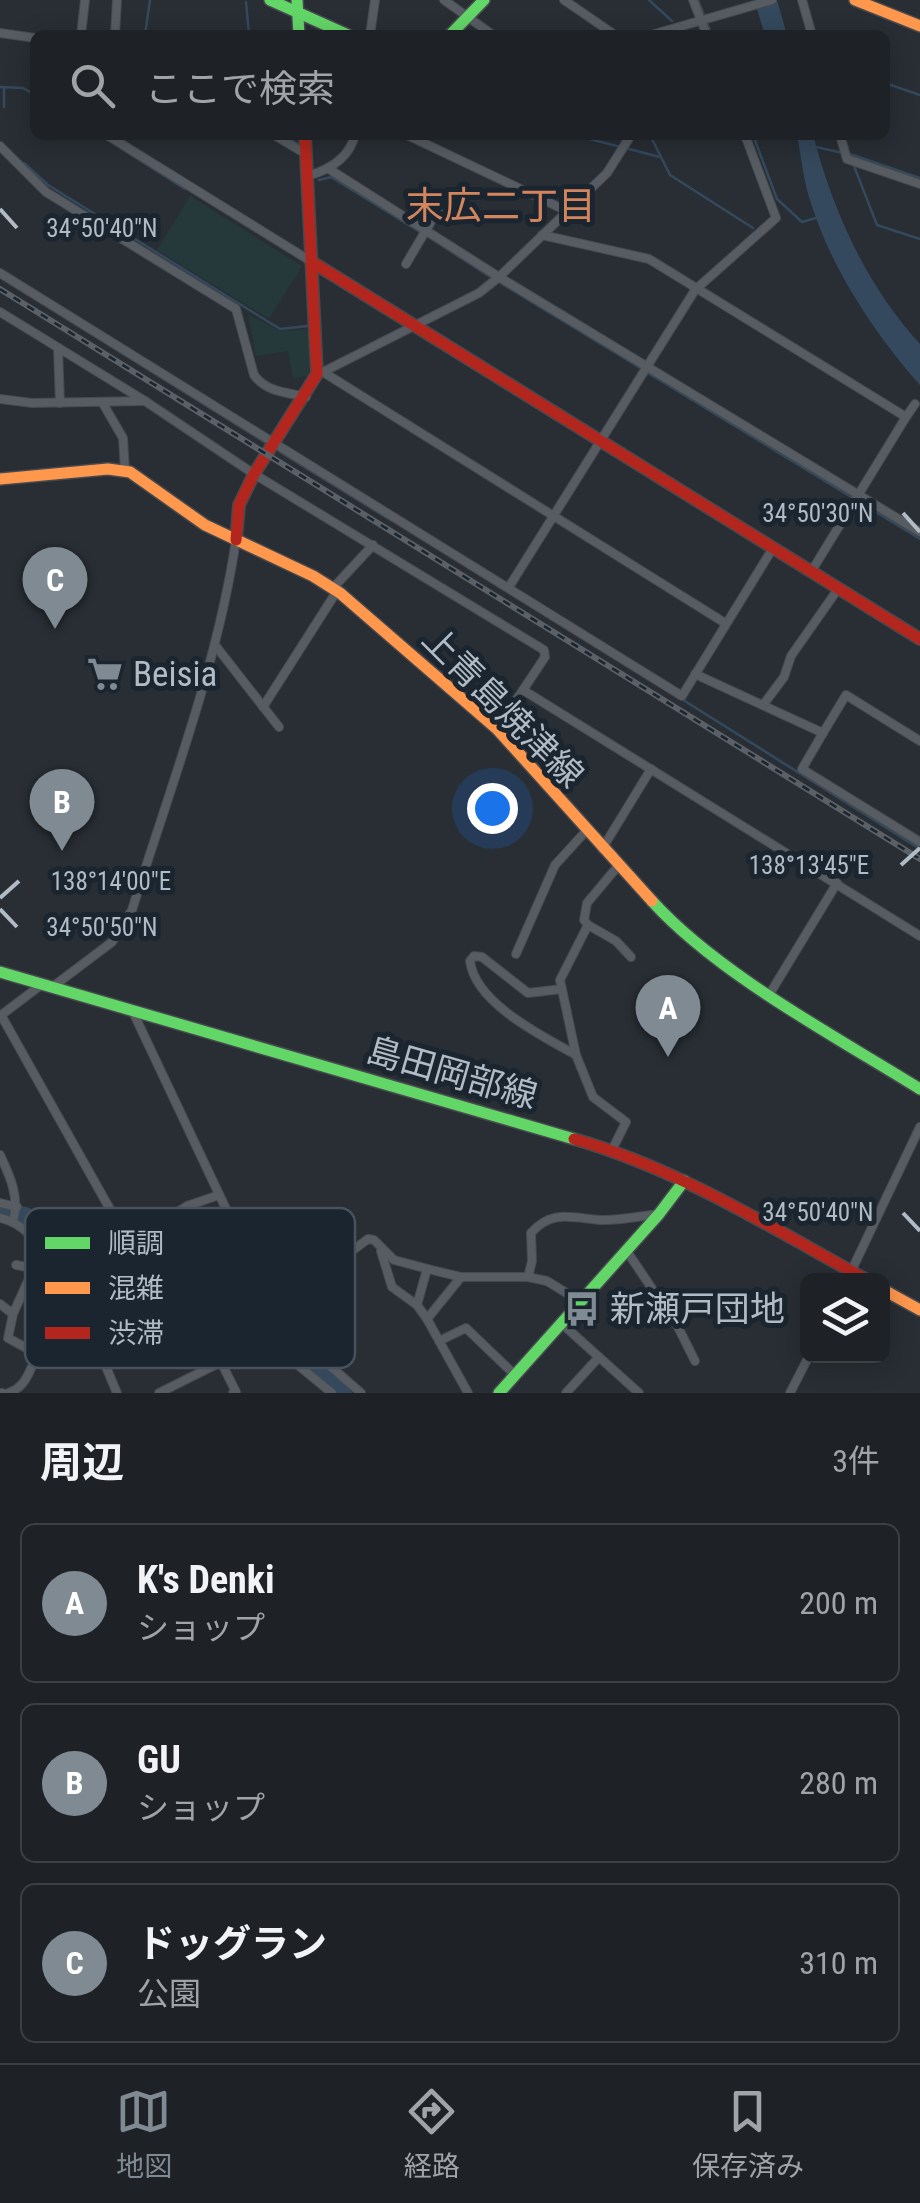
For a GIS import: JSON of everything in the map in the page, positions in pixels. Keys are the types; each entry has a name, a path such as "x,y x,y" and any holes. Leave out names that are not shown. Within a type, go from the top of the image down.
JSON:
{"main road":[{"path":"270,0 297,6 339,30"},
{"path":"455,30 484,0"},
{"path":"855,0 918,21"},
{"path":"236,540 238,505 320,373 305,140"},
{"path":"312,262 920,639"},
{"path":"0,479 108,469 125,471"},
{"name":"上青島焼津線","path":"125,471 194,518 335,590 496,729 672,923 769,994 920,1089"},
{"name":"島田岡部線","path":"0,972 612,1150 684,1180 844,1273"},
{"path":"499,1393 659,1214 684,1180"},
{"path":"890,1293 920,1310"}],"street":[{"path":"82,30 85,0"},
{"path":"115,30 117,0"},
{"path":"371,30 375,0"},
{"path":"444,0 485,30"},
{"path":"564,0 608,30"},
{"path":"693,0 704,30"},
{"path":"669,30 772,0"},
{"path":"802,0 811,30"},
{"path":"692,30 698,22"},
{"path":"0,33 30,37"},
{"path":"115,140 312,262"},
{"path":"282,140 306,154"},
{"path":"307,176 329,169 354,140"},
{"path":"418,140 567,211"},
{"path":"320,373 415,326 495,280 607,173 628,140"},
{"path":"508,587 696,290 776,218 747,140"},
{"path":"841,140 847,160 920,184"},
{"path":"0,146 46,192 236,309 254,375 260,383 306,397"},
{"path":"329,169 495,280 920,532"},
{"path":"406,264 444,198"},
{"path":"542,235 642,256 906,417"},
{"path":"0,273 682,696 772,548"},
{"path":"0,312 254,474 544,650 545,657 496,729"},
{"path":"58,348 60,402"},
{"path":"320,373 726,623"},
{"path":"0,399 145,401"},
{"path":"102,402 122,438 125,471"},
{"path":"811,572 914,404"},
{"path":"109,1208 1,1016 112,942 132,910 215,646 228,596 236,540"},
{"path":"263,706 335,590 373,546"},
{"path":"764,706 784,676 791,656 838,588"},
{"path":"215,646 280,727"},
{"path":"695,674 823,733"},
{"path":"523,690 920,936"},
{"path":"920,741 846,695 802,769 920,842"},
{"path":"602,849 652,769"},
{"path":"516,954 555,864 586,831"},
{"path":"618,866 587,903 584,920 616,941 631,957"},
{"path":"769,994 837,883"},
{"path":"588,926 560,980 576,1055 593,1097 626,1122 612,1150"},
{"path":"562,989 528,993 482,958 474,956 470,961 488,996 512,1016 576,1055"},
{"path":"132,1010 225,1208"},
{"path":"850,1273 920,1127"},
{"path":"0,1155 18,1206 13,1221"},
{"path":"183,1208 219,1195"},
{"path":"0,1203 18,1206"},
{"path":"528,1278 531,1233 546,1220 562,1215 602,1220 659,1214"},
{"path":"0,1218 25,1230"},
{"path":"355,1249 368,1239 394,1260 427,1269 461,1276 547,1280 580,1302"},
{"path":"378,1245 392,1287 417,1305 427,1318 468,1393"},
{"path":"626,1250 678,1327 695,1361"},
{"path":"16,1266 25,1265"},
{"path":"417,1305 427,1269"},
{"path":"427,1318 461,1276"},
{"path":"25,1288 8,1338 25,1347"},
{"path":"0,1304 14,1314"},
{"path":"561,1323 639,1393"},
{"path":"439,1340 466,1328 516,1374"},
{"path":"566,1393 599,1357"},
{"path":"790,1393 805,1363"},
{"path":"3,1393 25,1382 32,1368"},
{"path":"106,1368 116,1393"},
{"path":"159,1393 209,1368"},
{"path":"224,1368 236,1392 233,1393"},
{"path":"301,1368 332,1393"},
{"path":"332,1368 361,1393"}],"shaded area":[{"path":"190,196 302,266 269,319 157,250"},
{"path":"248,314 280,331 309,329 309,375 293,379 288,351 256,356"}],"water":[{"path":"754,0 777,0 786,30 763,30"},
{"path":"798,140 815,140 854,246 883,297 920,344 920,385 869,320 841,272 818,222"}],"waterway":[{"path":"146,30 150,0"},
{"path":"649,0 672,21"},
{"path":"698,0 704,15"},
{"path":"246,2 249,30"},
{"path":"707,23 710,30"},
{"path":"890,85 920,95"},
{"path":"0,87 30,92"},
{"path":"4,88 4,107"},
{"path":"108,140 185,189"},
{"path":"291,140 298,144"},
{"path":"594,140 660,157"},
{"path":"652,140 670,175 753,228"},
{"path":"755,140 777,199 802,222 816,218"},
{"path":"816,147 843,153"},
{"path":"850,154 920,178"},
{"path":"24,163 48,185 280,329 308,326"},
{"path":"854,166 877,225 920,239"},
{"path":"319,180 331,177 420,232"},
{"path":"427,236 492,278"},
{"path":"499,282 642,369"},
{"path":"108,344 266,443"},
{"path":"648,373 920,539"},
{"path":"280,452 392,521"},
{"path":"680,698 920,849"},
{"path":"0,1210 25,1216"},
{"path":"314,1368 343,1393"}],"railway":[{"path":"0,289 920,859"}],"traffic: fast":[{"path":"270,0 337,30"},
{"path":"297,0 299,30"},
{"path":"455,30 484,0"},
{"path":"652,901 743,979 920,1089"},
{"path":"0,972 574,1139"},
{"path":"499,1393 684,1181"}],"traffic: slow":[{"path":"855,0 920,26"},
{"path":"0,479 108,469 130,472 205,525 313,576 340,593 497,729 652,901"},
{"path":"890,1293 920,1310"}],"traffic: jam":[{"path":"236,540 239,505 254,474 317,374 305,140"},
{"path":"312,262 920,639"},
{"path":"574,1139 688,1183 855,1273"}],"place":[{"name":"ドッグラン","path":"55,629"},
{"name":"Beisia","path":"105,674"},
{"name":"GU","path":"62,851"},
{"name":"K's Denki","path":"668,1057"},
{"name":"新瀬戸団地","path":"582,1309"}],"district":[{"name":"末広二丁目","path":"501,206"}]}
